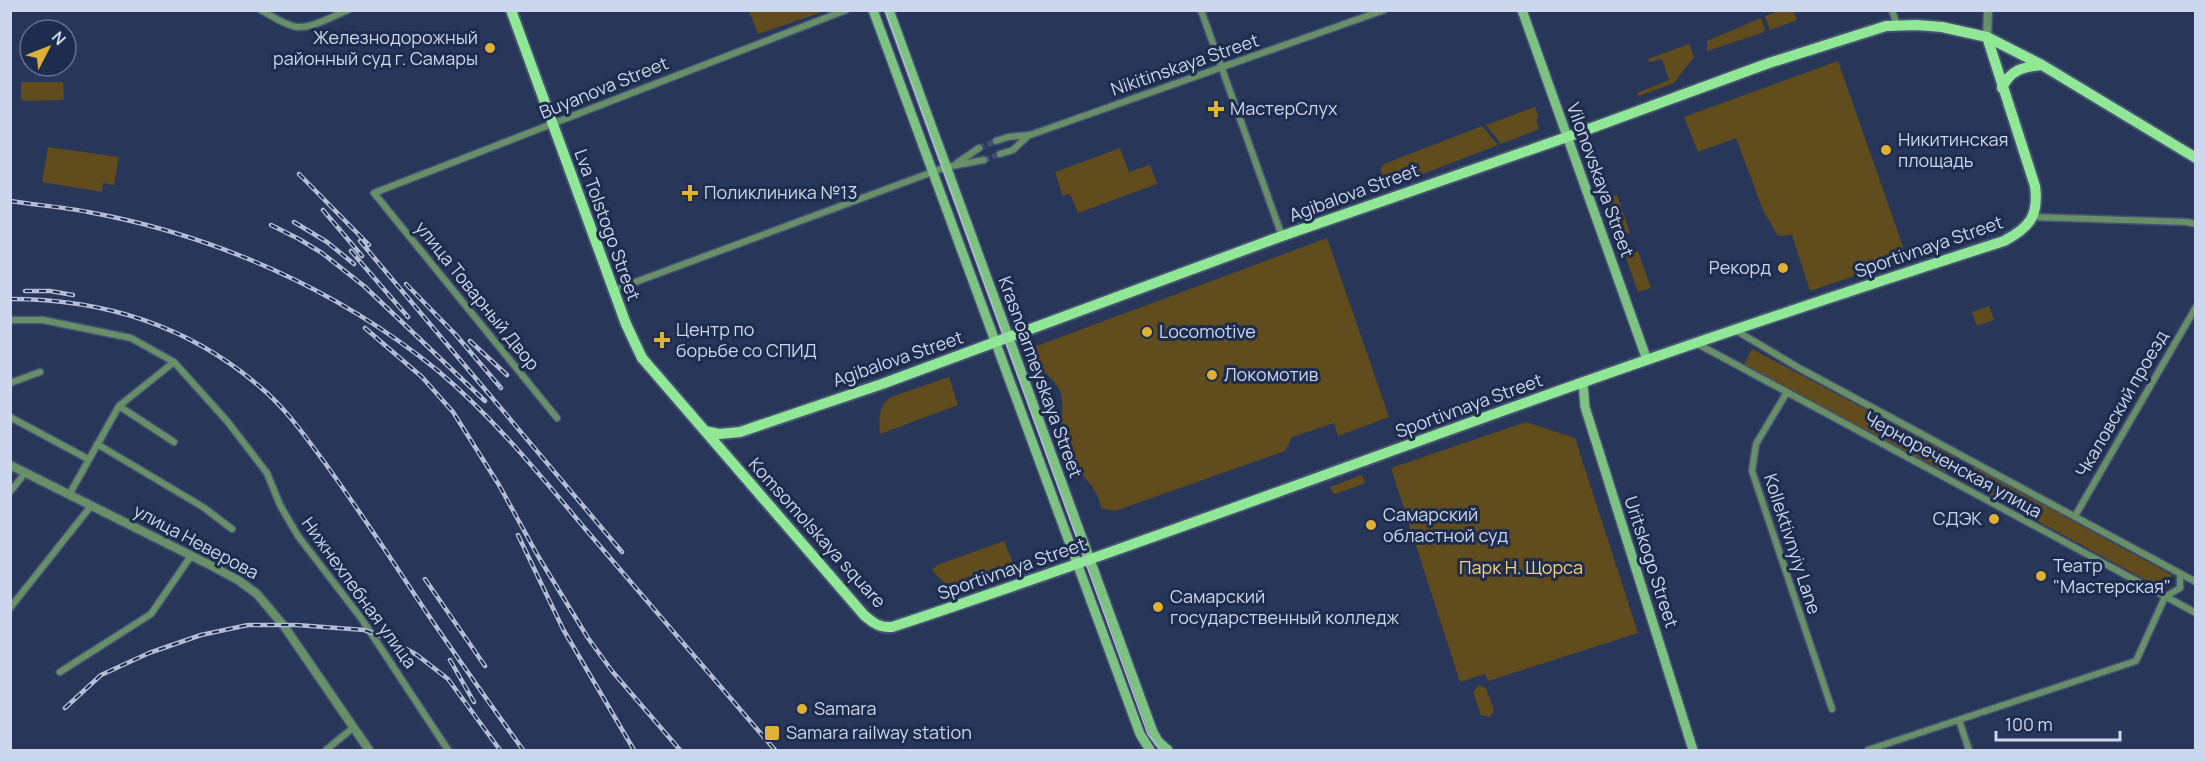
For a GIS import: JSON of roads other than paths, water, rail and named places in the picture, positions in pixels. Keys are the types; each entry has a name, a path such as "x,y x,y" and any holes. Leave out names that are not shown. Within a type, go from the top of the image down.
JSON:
{"main road":[{"name":"Lva Tolstogo Street","path":"511,10 626,324 642,358 732,463"},
{"name":"Krasnoarmeyskaya Street","path":"873,10 1140,734 1150,750"},
{"name":"Krasnoarmeyskaya Street","path":"889,10 950,166 1008,337 1153,732 1158,741 1168,750"},
{"name":"Vilonovskaya Street","path":"1522,10 1647,360"},
{"name":"Agibalova Street","path":"705,431 718,434 740,432 1769,63 1860,33 1897,25 1942,27 1987,37 2042,65 2196,159"},
{"path":"1987,37 2035,186 2036,203 2033,217"},
{"path":"2002,88 2012,73 2018,69 2042,65"},
{"name":"Sportivnaya Street","path":"912,621 1695,343 2004,241 2017,234 2033,217"},
{"name":"Uritskogo Street","path":"1582,383 1585,407 1693,750"},
{"path":"732,463 728,456 729,442 740,432"},
{"name":"Komsomolskaya square","path":"732,463 867,618 885,628 912,621"}],"street":[{"path":"261,10 297,27 308,26 348,10"},
{"path":"273,10 276,19"},
{"name":"Buyanova Street","path":"374,193 846,10"},
{"path":"1201,10 1282,236"},
{"name":"Nikitinskaya Street","path":"1000,154 1013,150 1030,135 1384,10"},
{"path":"1892,10 1897,25"},
{"path":"1987,37 1988,10"},
{"path":"996,141 1008,137 1030,135"},
{"path":"614,290 933,173 950,166 979,148"},
{"path":"950,166 984,160"},
{"name":"улица Товарный Двор","path":"374,193 557,418"},
{"path":"2033,217 2196,224"},
{"name":"Чкаловский проезд","path":"2075,516 2196,307"},
{"name":"Нижнехлебная улица","path":"10,320 43,320 131,338 174,362 227,421 267,474 280,505 298,536 361,618 448,750"},
{"name":"Чернореченская улица","path":"1734,330 1801,369 2196,582"},
{"name":"Чернореченская улица","path":"1695,343 2196,613"},
{"path":"69,495 119,406 174,362"},
{"path":"10,383 40,372"},
{"name":"Kollektivnyiy Lane","path":"1787,392 1756,444 1752,471 1832,709"},
{"path":"119,406 174,442"},
{"path":"10,417 88,459"},
{"path":"97,444 203,507 232,529"},
{"name":"улица Неверова","path":"10,465 238,580 257,594 284,626 369,750"},
{"path":"10,492 25,473"},
{"path":"10,608 91,506"},
{"path":"60,672 150,614 190,556"},
{"path":"1868,750 2136,661 2165,597 2180,588 2180,574"},
{"path":"1959,720 1969,750"},
{"path":"326,750 354,727"}],"tunnel":[{"path":"979,148 996,141"},
{"path":"984,160 1000,154"}],"tram line":[{"path":"885,10 1148,734 1160,750"}],"railway":[{"path":"299,174 369,245"},
{"path":"10,201 79,210 135,222 227,251 316,290 358,314 398,341 458,388 515,447 775,750"},
{"path":"323,210 362,256"},
{"path":"294,222 327,242 354,264"},
{"path":"271,225 322,253 364,286 485,401"},
{"path":"360,241 622,552"},
{"path":"351,251 408,317"},
{"path":"406,284 456,335 501,388"},
{"path":"25,291 50,291 73,295"},
{"path":"10,299 46,300 81,305 148,322 210,351 239,370 267,393 291,418 325,463 523,750"},
{"path":"365,328 422,377 453,412 499,485 538,556 588,638 612,671 680,750"},
{"path":"470,341 507,375"},
{"path":"518,535 563,629 634,750"},
{"path":"425,579 485,666"},
{"path":"65,708 101,675 149,653 201,635 248,625 297,625 364,630 387,638 417,655 448,679 500,750"},
{"path":"450,660 474,702"}],"place":[{"name":"Железнодорожный районный суд г. Самары","path":"490,48"},
{"name":"МастерСлух","path":"1216,109"},
{"name":"Никитинская площадь","path":"1886,150"},
{"name":"Поликлиника №13","path":"690,193"},
{"name":"Рекорд","path":"1783,268"},
{"name":"Locomotive","path":"1147,332"},
{"name":"Центр по борьбе со СПИД","path":"662,340"},
{"name":"Локомотив","path":"1212,375"},
{"name":"СДЭК","path":"1994,519"},
{"name":"Самарский областной суд","path":"1371,525"},
{"name":"Театр \"Мастерская\"","path":"2041,576"},
{"name":"Самарский государственный колледж","path":"1158,607"},
{"name":"Samara","path":"802,709"},
{"name":"Samara railway station","path":"772,733"}],"park label":[{"name":"Парк Н. Щорса","path":"1521,568"}]}
